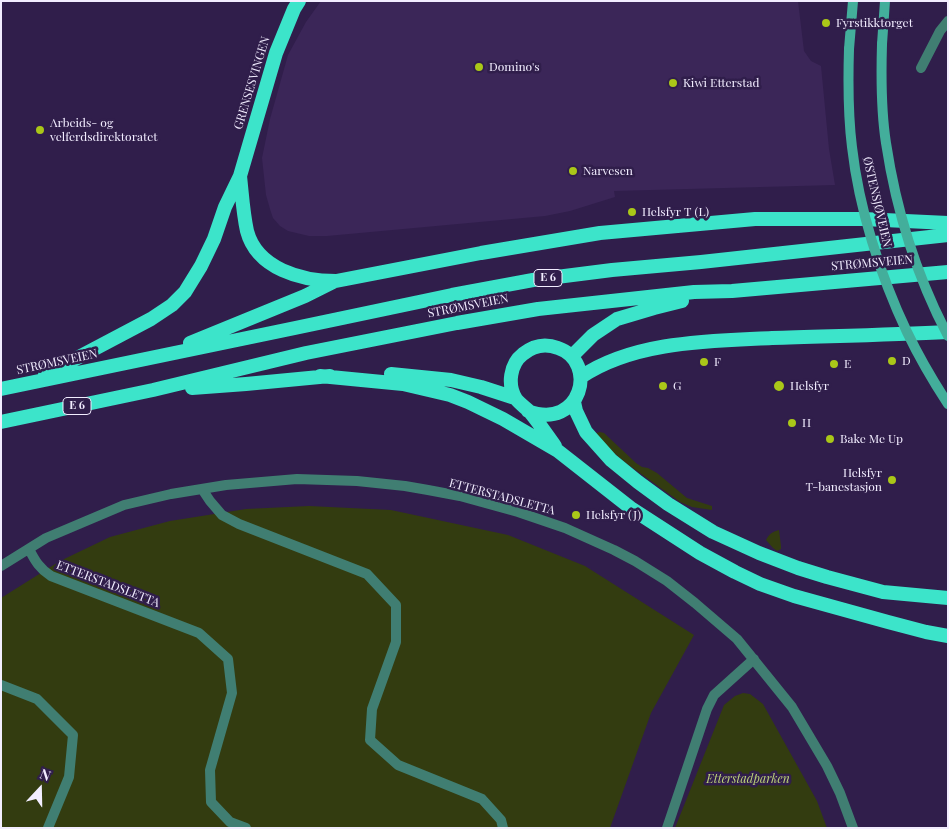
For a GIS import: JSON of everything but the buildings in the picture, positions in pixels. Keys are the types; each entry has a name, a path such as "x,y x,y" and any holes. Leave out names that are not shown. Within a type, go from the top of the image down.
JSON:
{"highway":[{"name":"GRENSESVINGEN","path":"240,176 276,53 294,4"},
{"path":"240,176 248,232 252,242 263,257 274,266 305,278 320,281 336,280 600,233 755,219 863,219 948,223"},
{"path":"29,384 151,320 179,298 185,292 201,266 240,176"},
{"name":"STRØMSVEIEN","path":"1,389 452,294 533,280 948,235"},
{"name":"STRØMSVEIEN","path":"1,422 153,390 306,353 538,309 694,292 948,272"},
{"path":"154,357 262,314 336,280"},
{"path":"572,356 593,335 617,319 654,308 732,290"},
{"path":"581,377 594,368 620,357 660,347 705,341 948,334"},
{"path":"528,411 548,415 558,413 568,408 574,402 579,391 581,377 572,356 562,349 550,345 529,349 519,357 513,367 511,378 515,398 528,411 558,450"},
{"path":"153,390 246,384 320,376 396,374 451,380 515,398"},
{"path":"320,376 403,384 450,395 468,402 558,450 632,509 693,549 734,572 794,596 926,632 948,636"},
{"path":"574,402 586,432 611,460 668,504 713,532 759,553 827,577 883,592 947,597"}],"main road":[{"name":"ØSTENSJØVEIEN","path":"853,1 848,49 848,84 852,147 859,190 883,273 903,324 926,368 948,404"},
{"name":"ØSTENSJØVEIEN","path":"885,1 882,74 885,134 894,185 915,261 948,334"}],"street":[{"path":"921,68 940,30 948,21"},
{"name":"ETTERSTADSLETTA","path":"1,566 46,538 124,505 226,485 297,479 356,481 405,486 444,493 518,512 566,528 635,561 667,581 737,639 792,707 827,766 840,793 853,828"},
{"path":"202,489 222,515 239,524 367,574 396,605 396,642 372,710 370,740 398,766 482,799 500,820 503,828"},
{"name":"ETTERSTADSLETTA","path":"29,549 40,568 51,576 199,633 228,659 232,693 210,770 212,802 230,822 246,828"},
{"path":"667,828 707,709 714,695 754,659"},
{"path":"1,685 37,699 73,735 69,777 48,828"}],"shaded area":[{"path":"321,1 798,1 804,51 811,61 821,66 829,149 835,185 614,191 615,197 570,211 545,216 327,236 309,236 288,231 273,218 266,195 262,158 270,119 288,55 306,22"}],"green space":[{"path":"596,433 604,433 636,463 657,473 687,498 712,506 712,510 692,507 680,502 608,448"},
{"path":"309,506 391,510 508,535 585,566 694,635 651,713 610,828 1,828 1,598 60,561 110,537 170,521 246,509"},
{"path":"779,530 781,549 777,551 766,540 768,536"},
{"name":"Etterstadparken","path":"743,693 750,694 763,704 817,801 827,828 675,828 724,705 735,696"}],"place":[{"name":"Fyrstikktorget","path":"826,23"},
{"name":"Domino's","path":"479,67"},
{"name":"Kiwi Etterstad","path":"673,83"},
{"name":"Arbeids- og velferdsdirektoratet","path":"40,130"},
{"name":"Narvesen","path":"573,171"},
{"name":"Helsfyr T (L)","path":"632,212"},
{"name":"D","path":"892,361"},
{"name":"F","path":"704,362"},
{"name":"E","path":"834,364"},
{"name":"G","path":"663,386"},
{"name":"Helsfyr","path":"779,386"},
{"name":"H","path":"792,423"},
{"name":"Bake Me Up","path":"830,439"},
{"name":"Helsfyr T-banestasjon","path":"892,480"},
{"name":"Helsfyr (J)","path":"576,515"}]}
